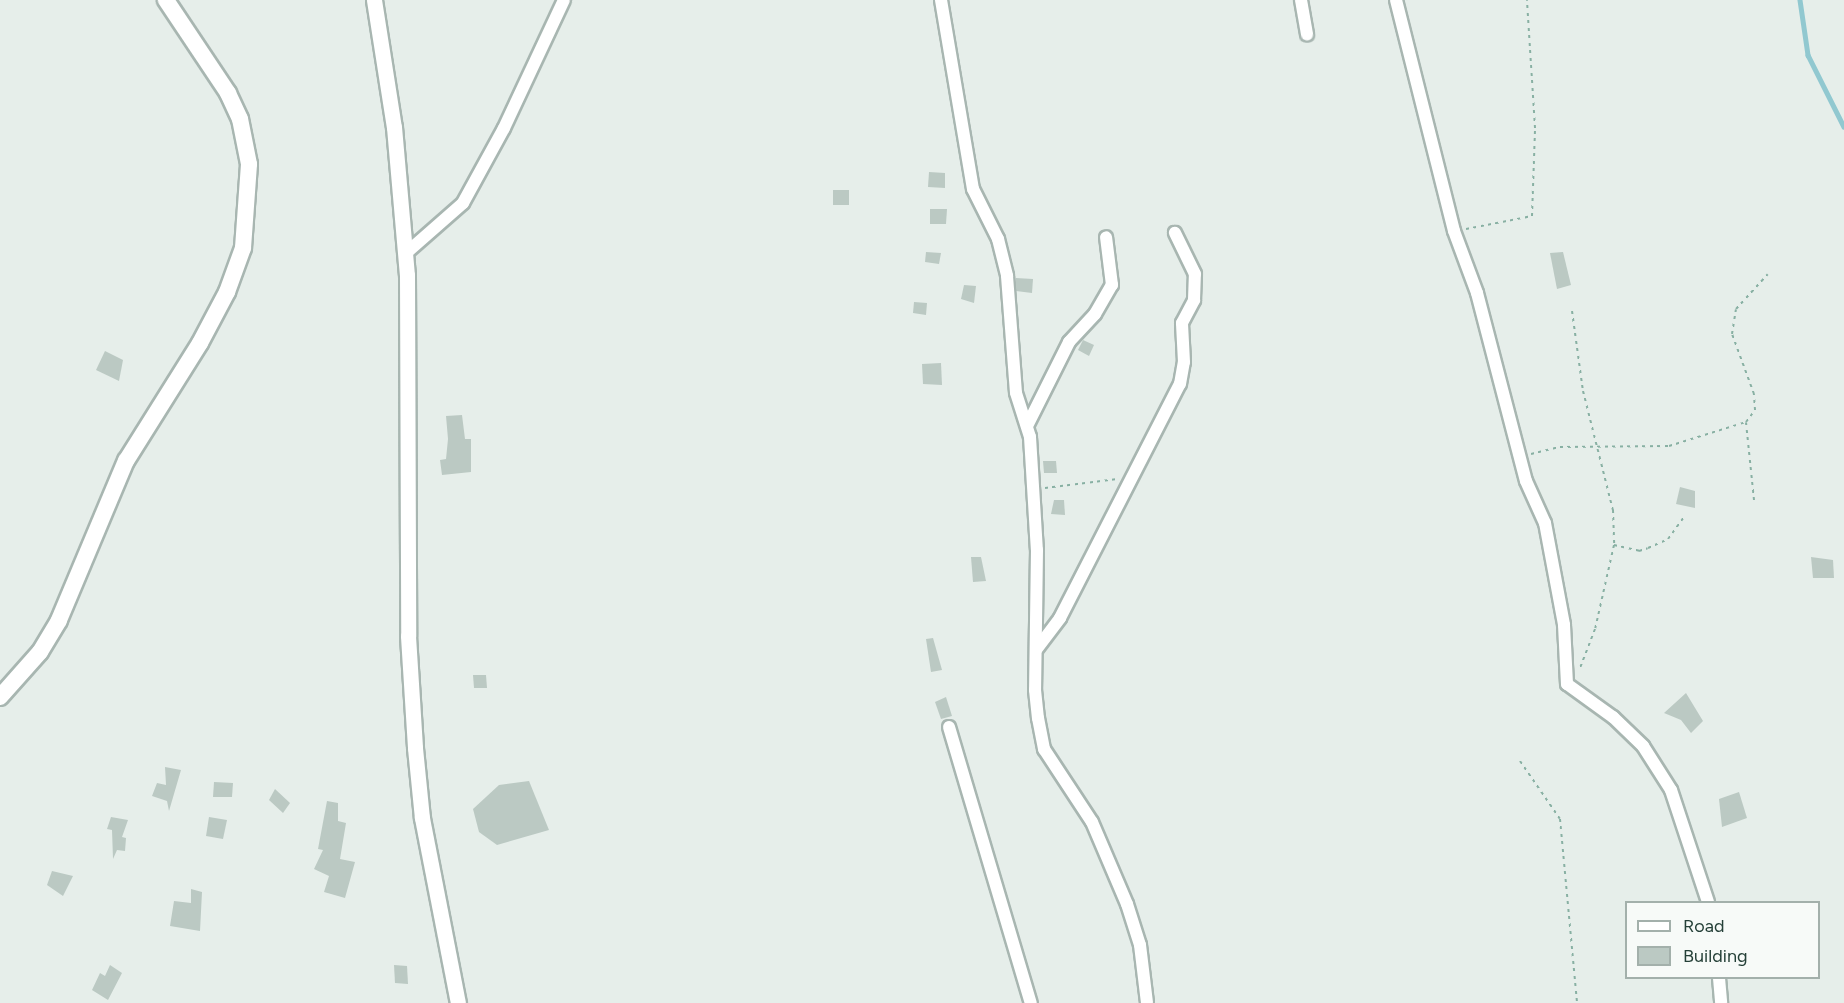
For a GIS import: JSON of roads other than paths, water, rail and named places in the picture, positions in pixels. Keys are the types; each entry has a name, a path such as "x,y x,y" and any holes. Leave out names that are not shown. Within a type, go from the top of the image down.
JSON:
{"main road":[{"path":"0,697 40,652 58,620 126,461 200,343 227,292 243,248 249,164 240,119 228,93 166,0"}],"street":[{"path":"374,0 394,127 405,254 408,636 415,748 422,818 458,1003"},
{"path":"405,254 463,203 504,128 564,0"},
{"path":"941,0 973,189 998,238 1006,276 1016,393 1027,426 1034,490 1035,690 1044,749 1092,822 1127,904 1140,945 1147,1003"},
{"path":"1301,0 1307,34"},
{"path":"1396,0 1454,231 1477,293 1520,457 1545,523 1558,580 1567,684 1613,717 1643,746 1671,790 1707,901"},
{"path":"1036,650 1060,618 1180,384 1184,362 1182,323 1194,300 1195,274 1175,233"},
{"path":"1027,426 1069,342 1095,314 1112,285 1106,237"},
{"path":"949,727 1031,1003"},
{"path":"1719,979 1721,1003"}],"waterway":[{"path":"1800,0 1808,55 1844,127"}]}
